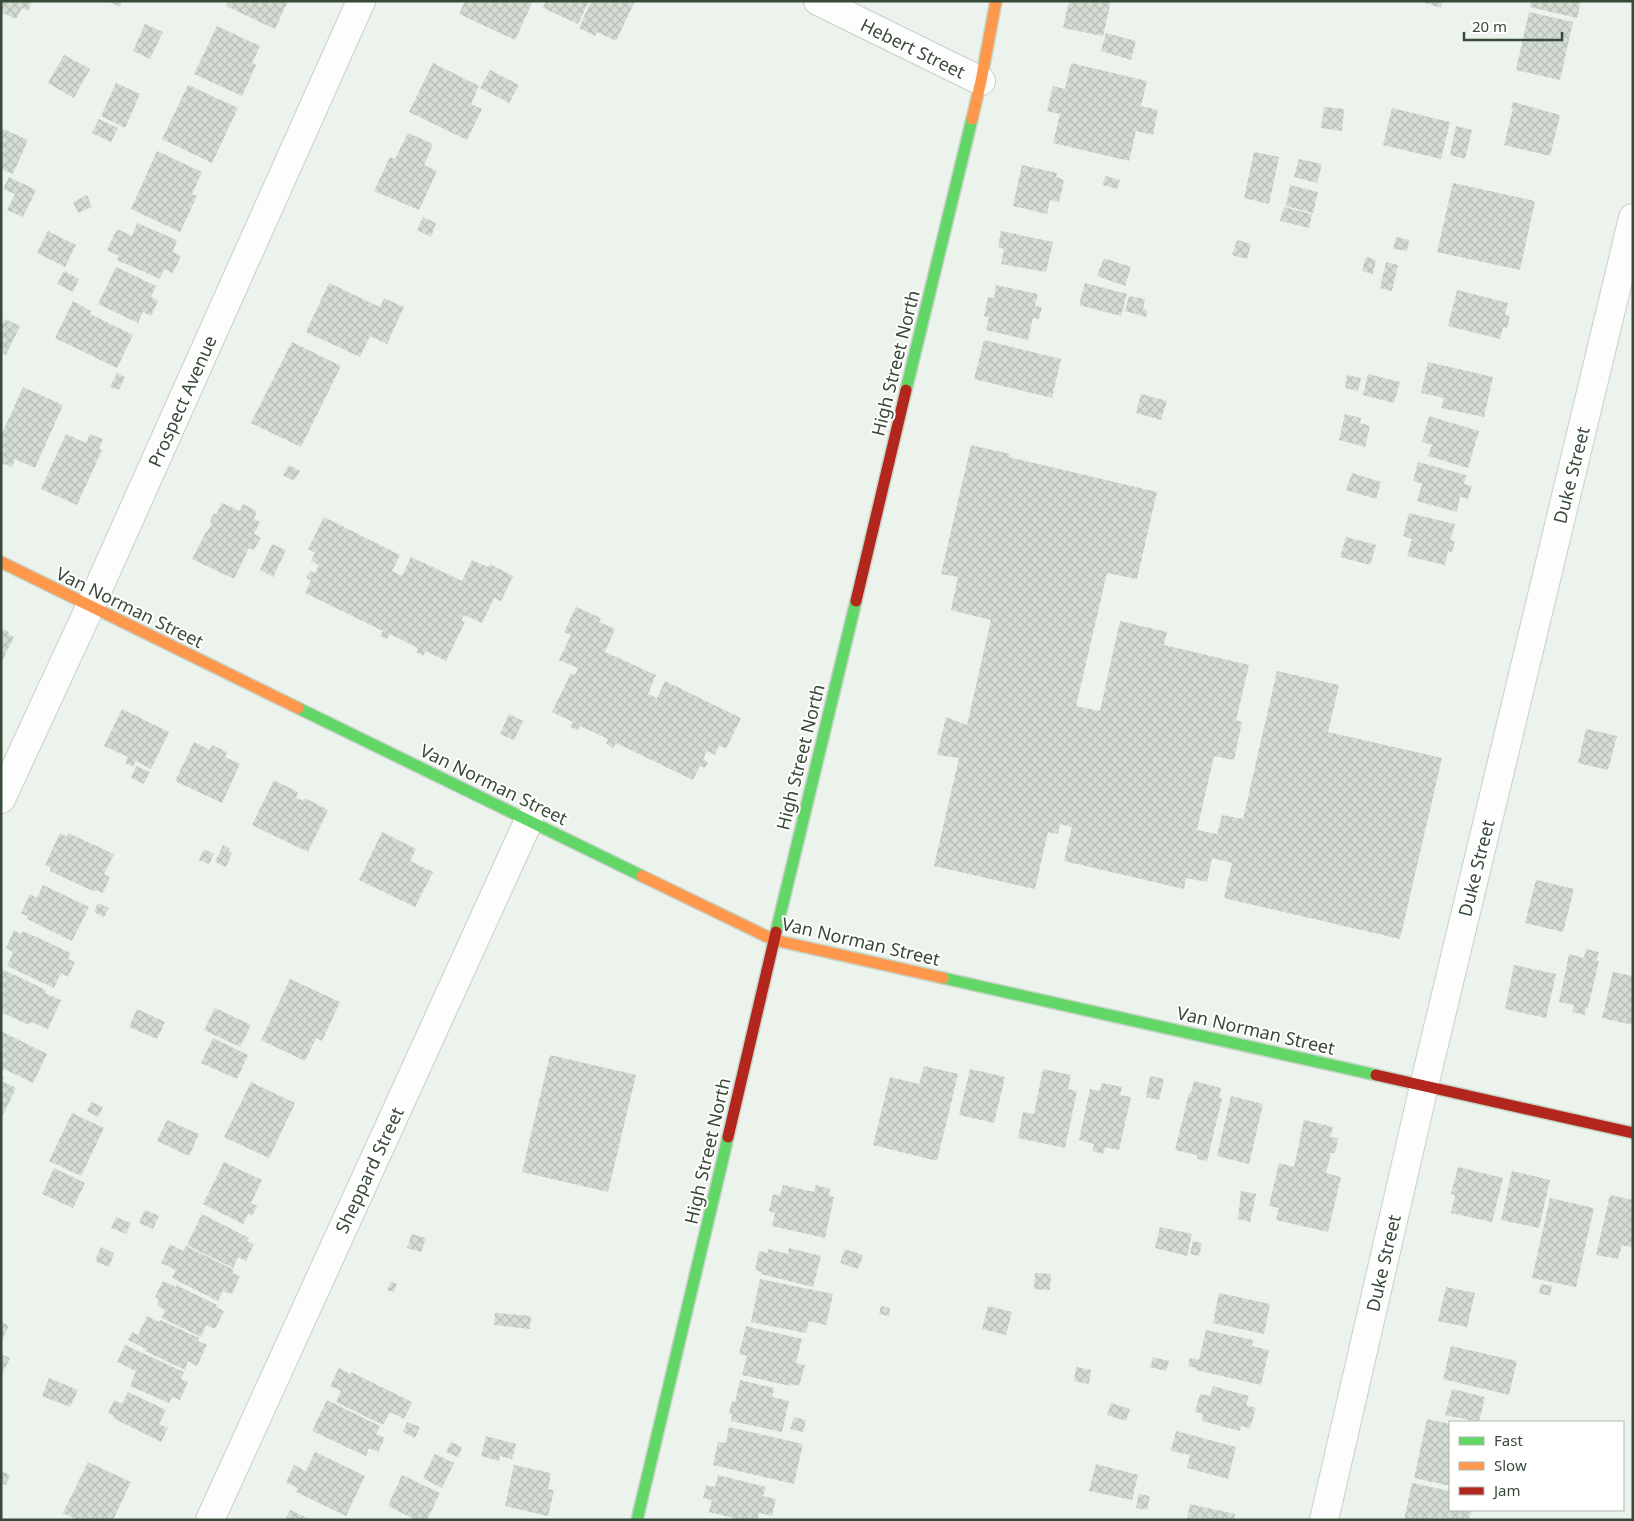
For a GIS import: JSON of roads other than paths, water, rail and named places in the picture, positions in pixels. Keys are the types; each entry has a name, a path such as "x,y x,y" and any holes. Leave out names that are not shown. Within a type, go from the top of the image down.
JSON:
{"street":[{"name":"Prospect Avenue","path":"1,800 90,607 361,1"},
{"name":"Hebert Street","path":"818,1 982,81"},
{"name":"High Street North","path":"637,1520 774,940 982,81 996,1"},
{"name":"Duke Street","path":"1324,1520 1424,1086 1633,218"},
{"name":"Van Norman Street","path":"1,562 774,940 1633,1133"},
{"name":"Sheppard Street","path":"210,1520 529,820"}]}
